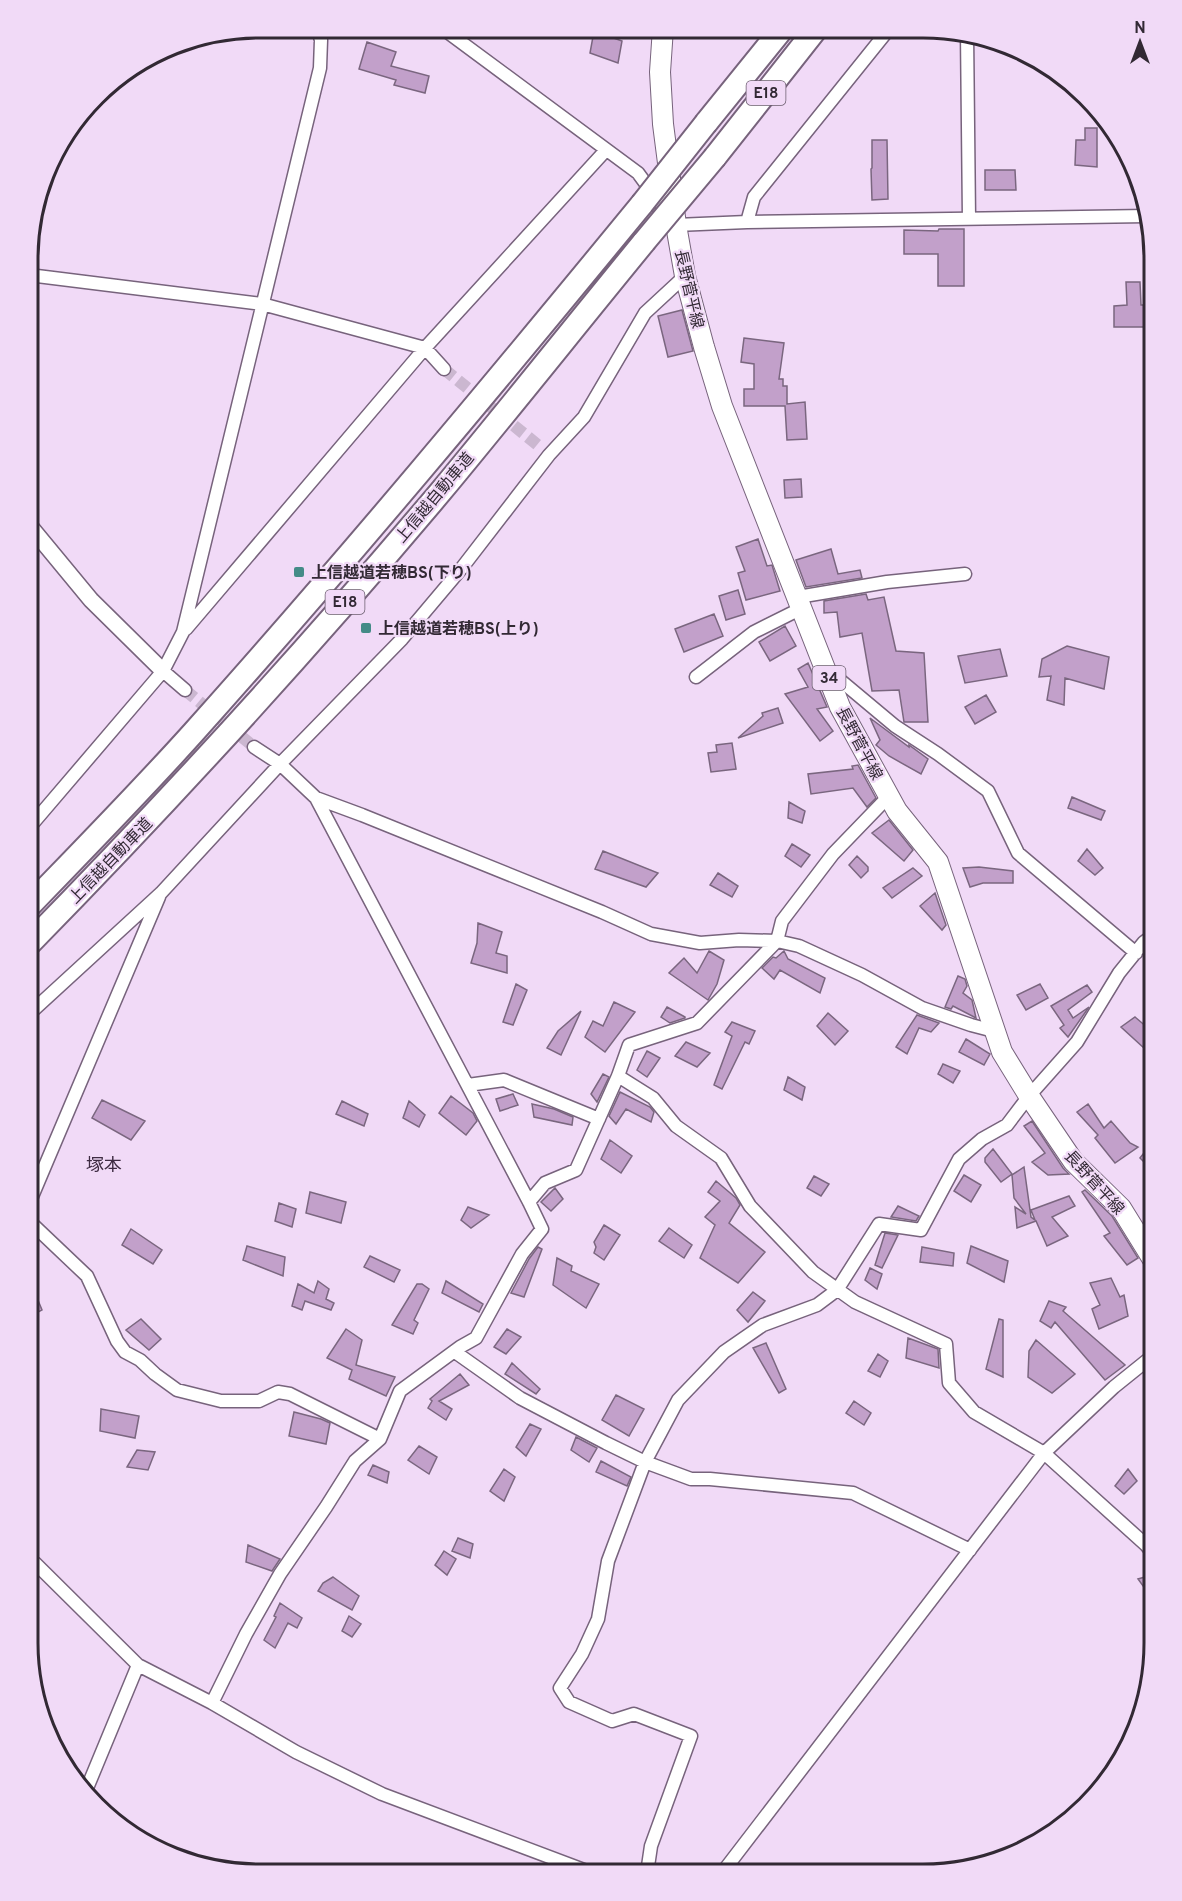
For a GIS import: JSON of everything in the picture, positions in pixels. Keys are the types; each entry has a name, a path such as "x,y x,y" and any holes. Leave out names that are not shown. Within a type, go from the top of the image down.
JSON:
{"highway":[{"name":"上信越自動車道","path":"38,896 191,735 340,566 642,204 774,38"},
{"name":"上信越自動車道","path":"38,935 210,753 360,585 442,489 715,157 809,38"}],"main road":[{"name":"長野菅平線","path":"662,38 660,72 663,124 685,276 722,405 840,706 897,811 938,862 1002,1052 1073,1161 1121,1208 1144,1245"}],"street":[{"path":"183,632 320,68 320,38"},
{"path":"455,38 638,173 676,225 1140,216"},
{"path":"747,222 754,197 882,38"},
{"path":"967,42 969,219"},
{"path":"38,816 163,671 183,632 425,348 606,150"},
{"path":"38,276 262,304 425,348 444,369"},
{"path":"38,1006 161,893 280,764 402,639 461,569 549,455 584,417 645,313 685,276"},
{"path":"539,446 549,455"},
{"path":"38,537 91,600 185,690"},
{"path":"696,677 754,632 800,603 887,582 966,574"},
{"path":"825,667 895,726 988,791 1018,853 1136,953"},
{"path":"212,1703 246,1634 280,1574 355,1461 380,1438 400,1390 476,1338 522,1254 542,1229 530,1202 316,798 280,764 254,747"},
{"path":"530,1202 545,1183 576,1170 618,1076 629,1045 697,1023 777,941 782,921 833,854 888,796"},
{"path":"316,798 603,912 651,934 700,943 739,940 777,941 799,946 862,975 922,1008 994,1031"},
{"path":"38,1182 161,893"},
{"path":"649,1864 651,1846 691,1736 634,1714 612,1721 569,1702 560,1688 582,1654 598,1619 608,1561 645,1462 678,1400 724,1352 763,1325 817,1305 837,1290 879,1224 921,1230 959,1159 982,1139 1007,1125 1029,1096 1077,1042 1119,973 1144,942"},
{"path":"618,1076 653,1098 675,1126 721,1158 750,1206 813,1272 855,1302 946,1344 949,1383 974,1412 1044,1453 1144,1543"},
{"path":"468,1085 504,1080 599,1119"},
{"path":"38,1229 87,1276 117,1341 125,1352 140,1360 177,1390 221,1401 259,1401 278,1392 290,1394 380,1438"},
{"path":"455,1352 520,1398 645,1462 691,1479 853,1493 970,1550"},
{"path":"731,1864 1044,1453 1114,1387 1144,1363"},
{"path":"38,1566 138,1665 212,1703 296,1752 382,1794 568,1864"},
{"path":"89,1784 138,1665"}],"building":[{"path":"593,38 614,38 622,41 618,63 590,53"},
{"path":"367,42 396,52 391,66 429,76 425,93 394,85 396,80 359,69"},
{"path":"1085,128 1097,128 1097,167 1075,165 1076,140 1085,140"},
{"path":"872,140 887,140 888,199 872,200"},
{"path":"985,170 1015,170 1016,190 985,190"},
{"path":"939,229 964,229 964,286 938,286 938,254 904,254 904,230 938,231"},
{"path":"1126,282 1140,282 1141,305 1144,305 1144,327 1114,327 1114,306 1127,305"},
{"path":"682,310 693,351 668,357 658,316"},
{"path":"744,338 784,343 779,379 783,379 783,386 787,386 787,404 805,402 807,439 787,440 785,406 744,406 744,389 754,389 754,364 741,362"},
{"path":"801,479 802,497 785,498 784,480"},
{"path":"758,539 767,566 772,565 780,591 746,600 738,573 745,571 736,547"},
{"path":"831,549 838,574 860,570 862,578 806,587 796,560"},
{"path":"738,590 745,614 726,620 719,596"},
{"path":"866,594 868,600 884,597 896,651 924,653 928,722 904,722 899,690 872,691 862,633 840,637 837,612 824,613 824,601"},
{"path":"714,614 723,636 684,652 675,629"},
{"path":"785,626 796,646 770,661 759,642"},
{"path":"1067,646 1109,657 1104,689 1065,678 1064,705 1047,700 1051,676 1039,677 1042,659"},
{"path":"1000,649 1007,676 965,683 958,656"},
{"path":"808,663 827,707 817,709 833,731 820,741 785,694 808,687 798,669"},
{"path":"986,695 996,712 975,724 965,707"},
{"path":"778,708 783,723 738,738 763,716 762,713"},
{"path":"870,718 928,759 921,774 889,756 876,745 880,740"},
{"path":"732,743 736,769 711,772 708,753 717,752 716,745"},
{"path":"858,765 876,798 867,807 853,788 811,794 808,774 853,769 852,766"},
{"path":"1072,797 1105,811 1101,820 1068,808"},
{"path":"789,802 805,811 802,823 788,818"},
{"path":"889,820 913,850 904,861 872,833"},
{"path":"792,844 810,855 801,867 785,856"},
{"path":"1087,849 1103,868 1095,875 1078,861"},
{"path":"603,851 658,873 646,887 595,869"},
{"path":"857,856 868,867 868,871 861,878 849,865"},
{"path":"979,867 1013,871 1013,883 983,883 970,887 963,868"},
{"path":"913,868 922,876 892,898 883,888"},
{"path":"718,873 738,886 732,897 710,885"},
{"path":"935,893 946,925 942,930 920,906"},
{"path":"478,923 502,932 496,953 507,956 507,973 471,963 477,943"},
{"path":"709,951 724,960 717,984 708,1000 669,973 684,958 697,973"},
{"path":"784,951 788,959 825,978 820,993 780,970 774,979 762,968 773,957 776,958"},
{"path":"958,976 965,979 967,986 963,993 972,1000 976,1018 953,1006 951,1009 945,1007"},
{"path":"516,984 527,990 513,1025 503,1022"},
{"path":"1040,984 1048,998 1026,1010 1017,995"},
{"path":"1087,985 1092,992 1068,1010 1073,1018 1089,1007 1068,1037 1060,1028 1064,1025 1051,1006"},
{"path":"614,1002 635,1012 605,1052 585,1037 593,1021 603,1026"},
{"path":"667,1007 685,1018 670,1023 661,1017"},
{"path":"581,1011 561,1055 547,1048 558,1031"},
{"path":"828,1013 848,1031 835,1045 817,1026"},
{"path":"917,1015 939,1023 931,1032 919,1028 907,1054 896,1047"},
{"path":"1135,1017 1144,1025 1144,1048 1121,1027"},
{"path":"732,1022 755,1031 749,1044 745,1042 722,1089 714,1085 732,1036 725,1032"},
{"path":"966,1039 990,1054 984,1065 959,1052"},
{"path":"686,1042 710,1053 697,1067 675,1056"},
{"path":"647,1051 660,1058 647,1077 637,1070"},
{"path":"943,1064 960,1071 953,1083 938,1074"},
{"path":"603,1074 609,1077 597,1102 591,1094"},
{"path":"788,1077 805,1087 802,1100 784,1090"},
{"path":"620,1092 650,1107 654,1112 651,1122 626,1109 616,1124 609,1116"},
{"path":"513,1094 518,1105 500,1111 496,1099"},
{"path":"451,1096 473,1113 477,1121 466,1135 439,1113"},
{"path":"102,1100 145,1121 131,1140 92,1118"},
{"path":"342,1101 368,1114 364,1126 336,1114"},
{"path":"409,1101 425,1115 419,1127 403,1118"},
{"path":"532,1104 554,1109 573,1117 572,1125 534,1117"},
{"path":"1088,1104 1104,1128 1111,1121 1130,1143 1138,1147 1115,1163 1095,1138 1098,1135 1077,1112"},
{"path":"1032,1121 1069,1174 1048,1175 1032,1162 1045,1153 1024,1126"},
{"path":"610,1140 632,1156 621,1173 601,1159"},
{"path":"993,1149 1012,1174 1001,1182 985,1162 985,1158"},
{"path":"1024,1167 1031,1217 1035,1220 1031,1210 1069,1196 1075,1206 1052,1217 1068,1236 1047,1246 1036,1221 1017,1228 1015,1207 1026,1214 1014,1198 1012,1175"},
{"path":"964,1175 981,1185 971,1202 954,1191"},
{"path":"814,1176 829,1184 821,1196 807,1188"},
{"path":"716,1181 736,1198 740,1205 729,1223 765,1252 738,1283 700,1258 715,1225 705,1217 720,1201 708,1192"},
{"path":"555,1188 563,1199 551,1211 541,1202"},
{"path":"1085,1190 1112,1216 1138,1258 1127,1265 1104,1236 1110,1233 1082,1192"},
{"path":"310,1192 346,1202 341,1223 306,1213"},
{"path":"279,1203 296,1209 292,1227 275,1221"},
{"path":"898,1206 919,1216 916,1221 891,1217"},
{"path":"468,1207 489,1215 471,1228 461,1220"},
{"path":"604,1225 620,1235 604,1260 594,1253 596,1247 594,1242"},
{"path":"669,1228 692,1245 684,1258 659,1241"},
{"path":"131,1229 162,1250 153,1264 122,1245"},
{"path":"885,1233 898,1235 882,1268 875,1265"},
{"path":"247,1246 285,1257 283,1276 243,1260"},
{"path":"971,1246 1008,1261 1004,1282 967,1263"},
{"path":"538,1247 542,1249 524,1297 511,1293 529,1259"},
{"path":"922,1247 954,1253 953,1266 920,1262"},
{"path":"370,1256 400,1270 394,1282 364,1267"},
{"path":"557,1258 572,1266 571,1271 599,1284 586,1308 553,1285"},
{"path":"870,1268 882,1274 877,1289 865,1280"},
{"path":"1111,1278 1120,1297 1124,1295 1128,1316 1099,1329 1092,1309 1100,1305 1090,1283"},
{"path":"318,1281 329,1289 326,1299 334,1303 331,1310 305,1301 302,1310 292,1306 298,1284 314,1293"},
{"path":"446,1281 483,1304 479,1312 442,1293"},
{"path":"417,1284 422,1284 429,1289 414,1320 418,1323 413,1334 392,1325"},
{"path":"753,1292 765,1301 748,1322 737,1310"},
{"path":"38,1300 42,1310 38,1312"},
{"path":"1049,1301 1066,1307 1063,1311 1125,1365 1105,1380 1055,1322 1051,1328 1040,1321"},
{"path":"141,1319 161,1339 149,1350 126,1330"},
{"path":"999,1319 1003,1320 1003,1377 986,1369"},
{"path":"346,1329 362,1340 356,1365 395,1377 386,1396 349,1379 352,1370 327,1358"},
{"path":"507,1329 521,1337 506,1354 494,1347"},
{"path":"908,1338 938,1349 939,1368 906,1358"},
{"path":"1036,1340 1075,1374 1052,1393 1028,1377 1029,1351"},
{"path":"766,1343 786,1389 779,1393 753,1348"},
{"path":"878,1354 888,1361 880,1377 868,1371"},
{"path":"512,1363 540,1389 536,1394 505,1374"},
{"path":"460,1374 469,1385 439,1401 452,1409 446,1420 428,1408 432,1401 430,1399"},
{"path":"616,1395 644,1409 629,1436 602,1420"},
{"path":"854,1401 871,1413 864,1425 846,1413"},
{"path":"101,1409 139,1416 135,1438 100,1431"},
{"path":"294,1412 330,1423 326,1444 289,1436"},
{"path":"530,1424 541,1429 526,1456 516,1447"},
{"path":"576,1437 597,1448 589,1462 571,1450"},
{"path":"419,1446 437,1457 429,1474 408,1460"},
{"path":"137,1450 155,1452 148,1470 127,1467"},
{"path":"601,1461 631,1477 627,1486 596,1472"},
{"path":"373,1465 389,1472 387,1483 368,1475"},
{"path":"504,1469 515,1477 504,1501 490,1491"},
{"path":"1128,1469 1137,1481 1124,1494 1115,1486"},
{"path":"458,1538 473,1544 470,1558 452,1551"},
{"path":"248,1545 280,1559 272,1571 246,1562"},
{"path":"444,1551 456,1559 447,1575 435,1565"},
{"path":"333,1577 359,1596 352,1610 318,1591 323,1583"},
{"path":"1144,1577 1144,1587 1138,1579"},
{"path":"280,1603 302,1618 297,1628 288,1623 275,1648 264,1640 276,1617 274,1616"},
{"path":"349,1616 361,1624 352,1637 342,1631"}],"tunnel":[{"path":"444,369 539,446"},
{"path":"185,690 254,747"}],"place":[{"name":"上信越道若穂BS(下り)","path":"299,572"},
{"name":"上信越道若穂BS(上り)","path":"366,628"}],"district":[{"name":"塚本","path":"104,1165"}]}
